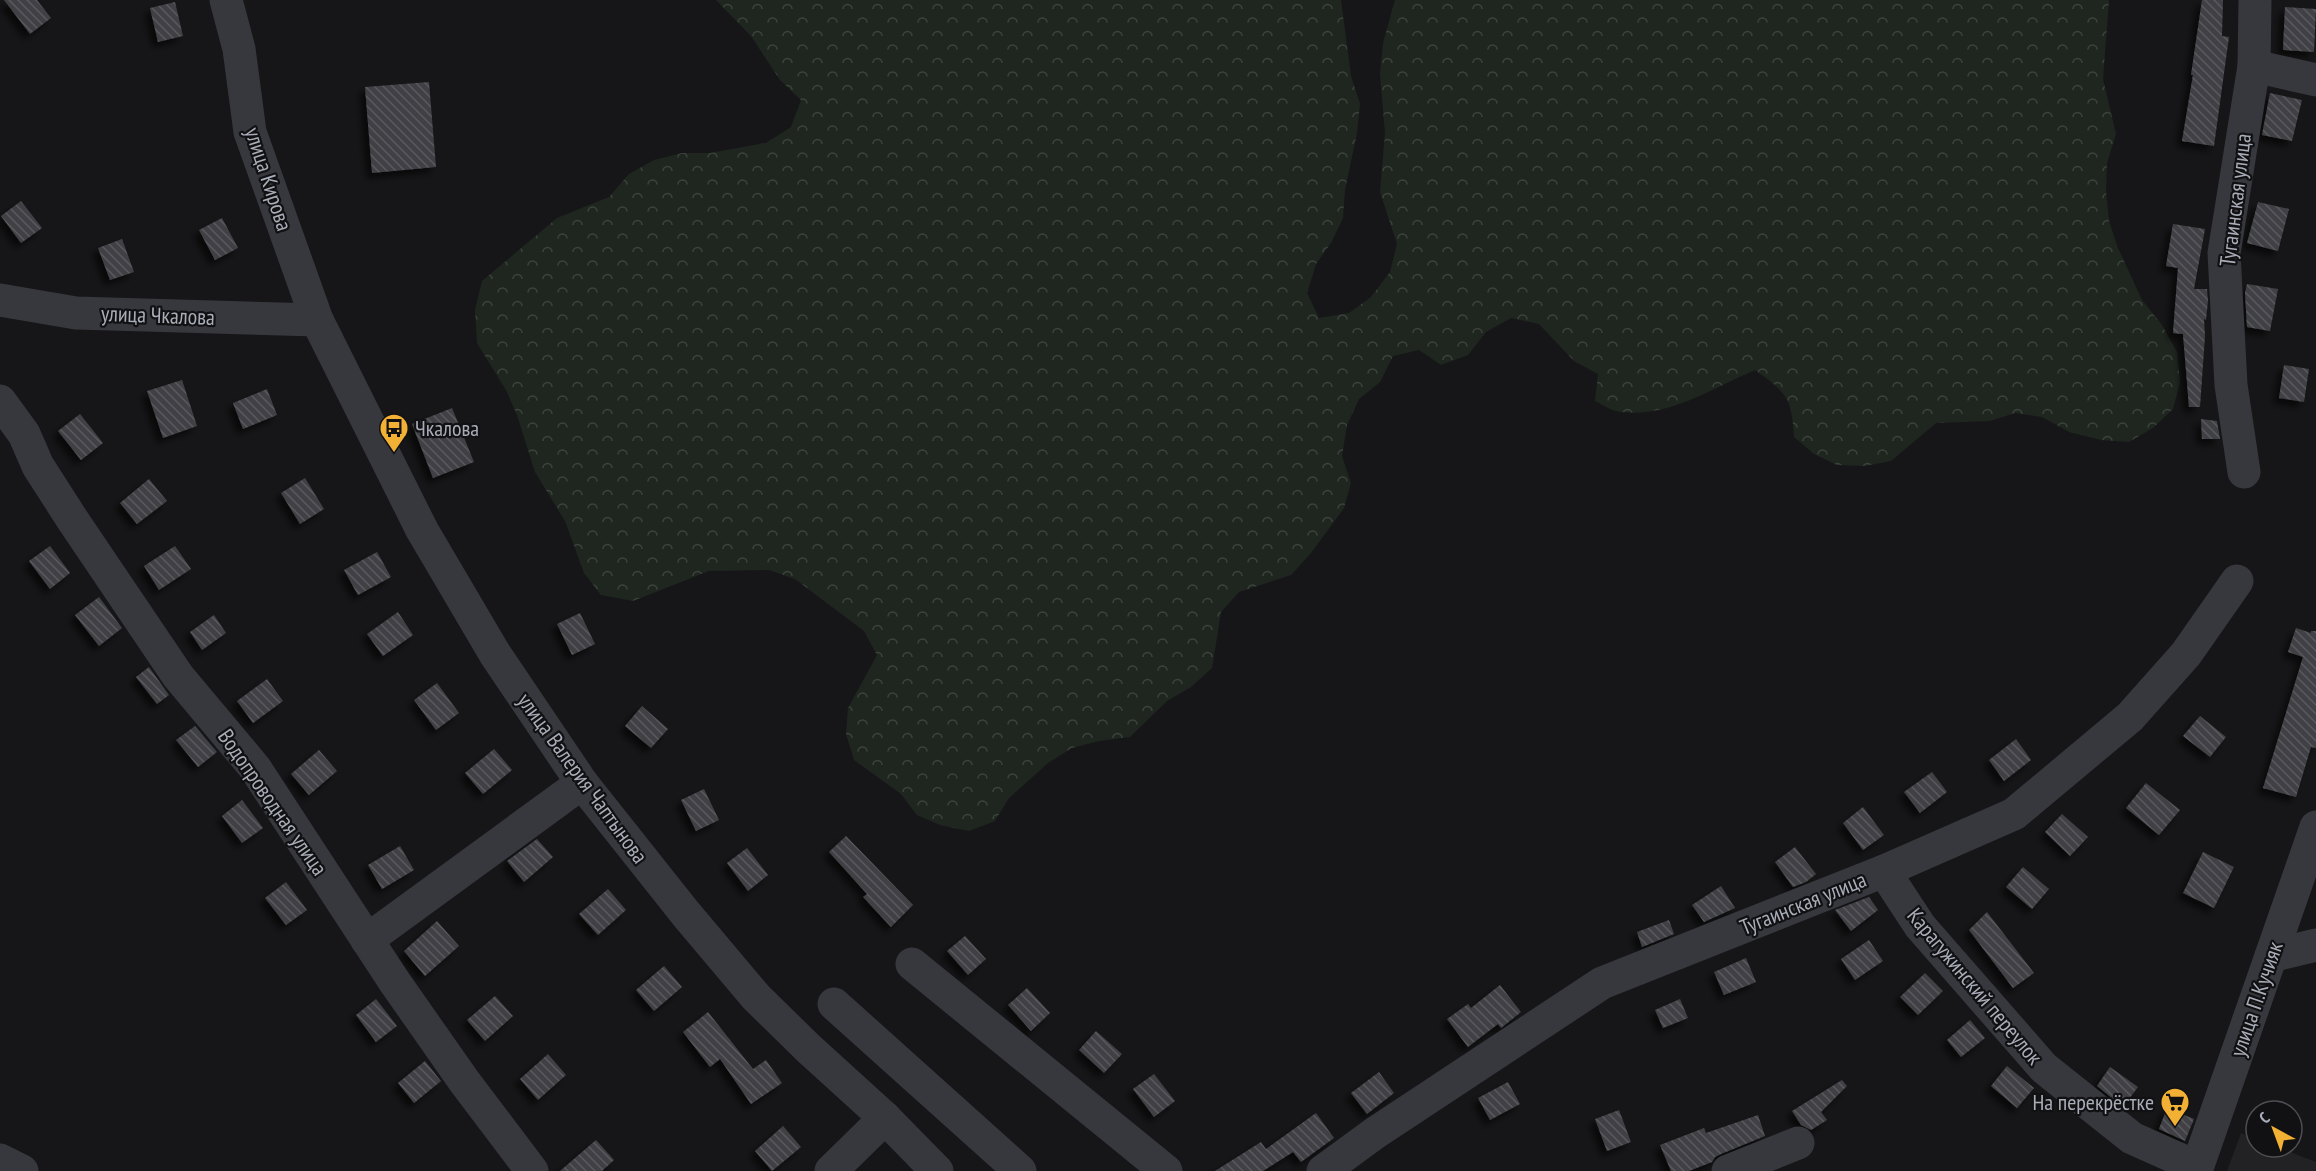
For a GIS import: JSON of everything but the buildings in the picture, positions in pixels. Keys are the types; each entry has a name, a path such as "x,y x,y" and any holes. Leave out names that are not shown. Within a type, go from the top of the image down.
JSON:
{"street":[{"name":"улица Кирова","path":"226,0 239,49 250,132 317,320"},
{"name":"Тугаинская улица","path":"2244,472 2231,385 2224,253 2254,66 2255,0"},
{"path":"2254,66 2316,80"},
{"name":"улица Чкалова","path":"0,300 76,313 317,320"},
{"name":"улица Валерия Чаптынова","path":"317,320 422,530 495,654 582,783 686,914 756,997 885,1118 937,1171"},
{"name":"Водопроводная улица","path":"0,401 12,432 38,466 178,676 255,768 367,940 464,1082 532,1171"},
{"name":"Тугаинская улица","path":"1323,1171 1375,1133 1602,983 1884,871 2014,814 2130,717 2186,654 2237,581"},
{"path":"367,940 582,783"},
{"name":"улица П.Кучияк","path":"2197,1169 2316,827"},
{"name":"Карагужинский переулок","path":"1884,871 1920,926 2044,1068 2132,1138 2197,1169"},
{"path":"2271,956 2316,945"},
{"path":"912,964 1166,1171"},
{"path":"834,1004 1020,1171"},
{"path":"831,1171 885,1118"},
{"path":"1728,1171 1798,1143"},
{"path":"0,1160 22,1171"}],"shaded area":[{"path":"2241,1133 2244,1134 2244,1159 2304,1157 2316,1162 2316,1171 2227,1171"}],"green space":[{"path":"716,0 1341,0 1351,76 1360,104 1357,133 1345,190 1343,218 1331,243 1316,264 1307,293 1319,318 1349,313 1371,297 1390,272 1397,244 1380,192 1385,133 1380,74 1383,43 1395,0 2109,0 2103,79 2116,134 2107,163 2106,191 2109,221 2118,248 2142,300 2162,325 2177,352 2180,382 2173,409 2153,428 2129,442 2101,440 2069,432 2042,417 2015,413 1990,421 1936,423 1891,461 1865,466 1837,465 1814,454 1794,437 1789,404 1785,397 1774,384 1755,370 1690,400 1639,413 1621,412 1595,401 1598,374 1574,361 1539,324 1511,318 1486,332 1468,355 1441,365 1419,350 1393,356 1380,382 1359,399 1347,425 1342,456 1351,483 1344,508 1311,553 1291,575 1239,592 1221,612 1212,668 1191,687 1167,701 1130,737 1099,741 1072,748 1048,763 1009,798 995,821 969,831 940,825 917,815 901,794 854,760 846,734 848,708 877,655 864,631 795,579 769,570 709,571 633,601 601,595 584,573 565,521 535,472 517,415 506,390 477,343 475,310 482,281 557,218 609,197 629,174 654,160 682,153 710,153 766,143 791,127 801,100 780,80 751,36"}],"place":[{"name":"Чкалова","path":"394,454"},
{"name":"На перекрёстке","path":"2175,1128"}]}
